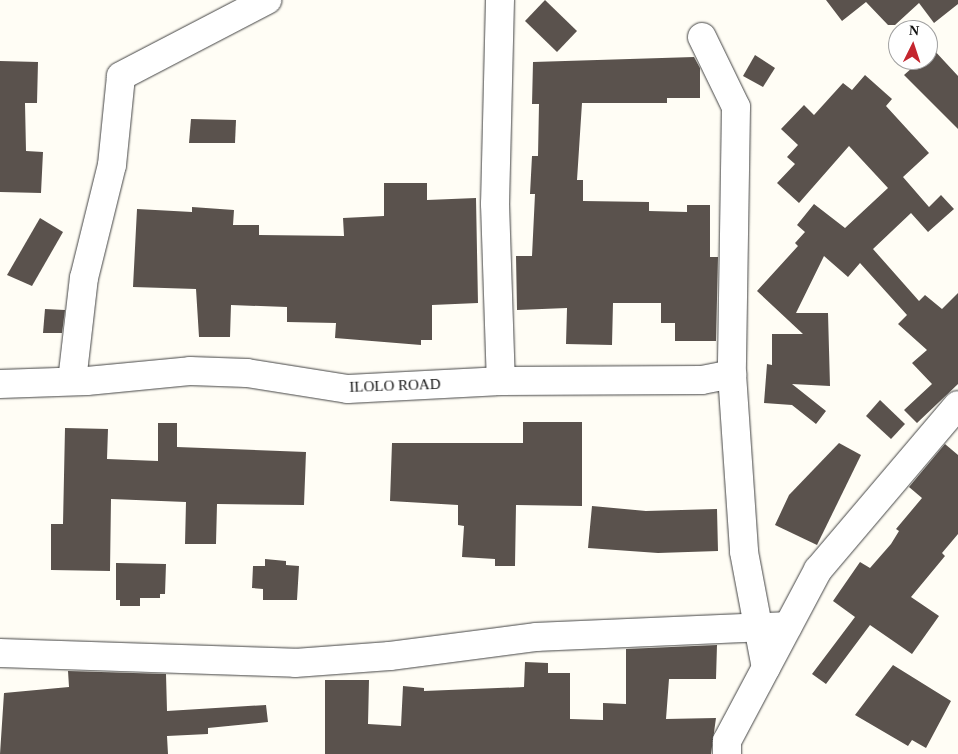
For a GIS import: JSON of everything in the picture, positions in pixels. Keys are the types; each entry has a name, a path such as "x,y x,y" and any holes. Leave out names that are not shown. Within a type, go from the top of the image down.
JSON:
{"street":[{"path":"72,381 84,278 112,165 121,76 267,0"},
{"path":"500,0 495,204 501,381"},
{"path":"702,37 736,107 732,374 744,552 766,668"},
{"name":"ILOLO ROAD","path":"0,384 72,381 190,371 247,373 348,389 501,381 702,380 732,374"},
{"path":"727,754 726,742 818,570 958,405"},
{"path":"0,654 295,663 390,656 537,637 788,626"}],"building":[{"path":"545,0 577,31 557,52 525,21"},
{"path":"826,0 958,0 958,4 938,20 932,20 919,3 900,20 888,20 888,25 866,2 842,21"},
{"path":"938,54 958,76 958,129 904,75 910,70 938,70"},
{"path":"755,55 775,68 763,87 743,76"},
{"path":"694,57 700,68 700,98 667,98 667,103 582,103 577,180 583,180 583,201 649,202 649,211 687,212 687,205 710,205 710,257 718,257 716,341 675,341 675,323 661,323 661,303 613,303 612,345 566,344 567,308 517,310 516,256 532,256 535,194 530,194 532,156 538,156 539,104 532,104 533,62"},
{"path":"0,61 38,62 37,103 25,103 26,151 43,152 41,193 0,192"},
{"path":"865,75 892,99 886,106 929,153 903,177 929,207 941,195 954,209 928,232 911,213 873,249 919,301 925,295 942,309 958,293 958,384 917,423 904,410 932,384 912,363 927,350 898,324 907,315 860,263 848,277 824,256 796,313 828,313 830,386 792,384 826,411 816,424 792,405 764,403 767,364 772,365 772,334 803,334 757,291 798,246 795,243 805,232 797,225 814,204 845,228 888,188 849,146 799,203 777,183 795,164 787,157 798,145 781,129 804,105 814,115 843,83 852,90"},
{"path":"191,119 236,120 235,143 189,143"},
{"path":"384,183 427,183 427,200 476,198 478,303 432,305 432,340 421,340 421,345 335,338 336,323 287,322 287,307 231,305 230,337 199,337 196,289 133,287 137,209 192,212 192,207 234,210 233,225 259,225 259,235 344,236 343,218 384,216"},
{"path":"40,218 63,232 32,286 7,275"},
{"path":"45,309 65,310 62,333 43,333"},
{"path":"880,400 905,424 891,439 866,416"},
{"path":"523,422 582,422 582,506 516,505 515,566 495,566 495,559 462,557 464,526 458,525 458,505 390,501 392,443 523,443"},
{"path":"158,423 177,423 177,447 306,452 304,505 217,504 216,544 185,544 186,502 111,499 110,571 51,570 51,524 63,524 65,428 108,429 107,459 158,461"},
{"path":"839,443 861,455 817,545 775,525 789,495"},
{"path":"945,444 958,455 958,534 942,553 945,556 911,597 939,616 912,654 870,625 826,684 812,674 855,617 833,601 860,562 870,568 891,544 899,531 896,529 922,498 909,487"},
{"path":"592,506 646,511 717,509 718,551 658,553 588,548"},
{"path":"265,559 286,561 286,565 299,566 297,600 263,600 263,589 252,588 253,566 265,566"},
{"path":"116,563 166,564 165,594 160,594 160,598 140,598 140,606 120,606 120,600 116,600"},
{"path":"717,645 716,679 669,679 666,719 716,718 711,754 325,754 325,680 369,680 368,724 401,726 403,686 424,688 424,691 524,687 525,662 548,663 548,673 570,673 570,719 603,720 603,703 626,704 626,649"},
{"path":"893,665 951,701 926,748 912,740 908,746 855,715"},
{"path":"68,671 166,674 167,711 266,705 268,722 208,728 208,734 167,736 168,754 0,754 4,693 69,687"}]}
